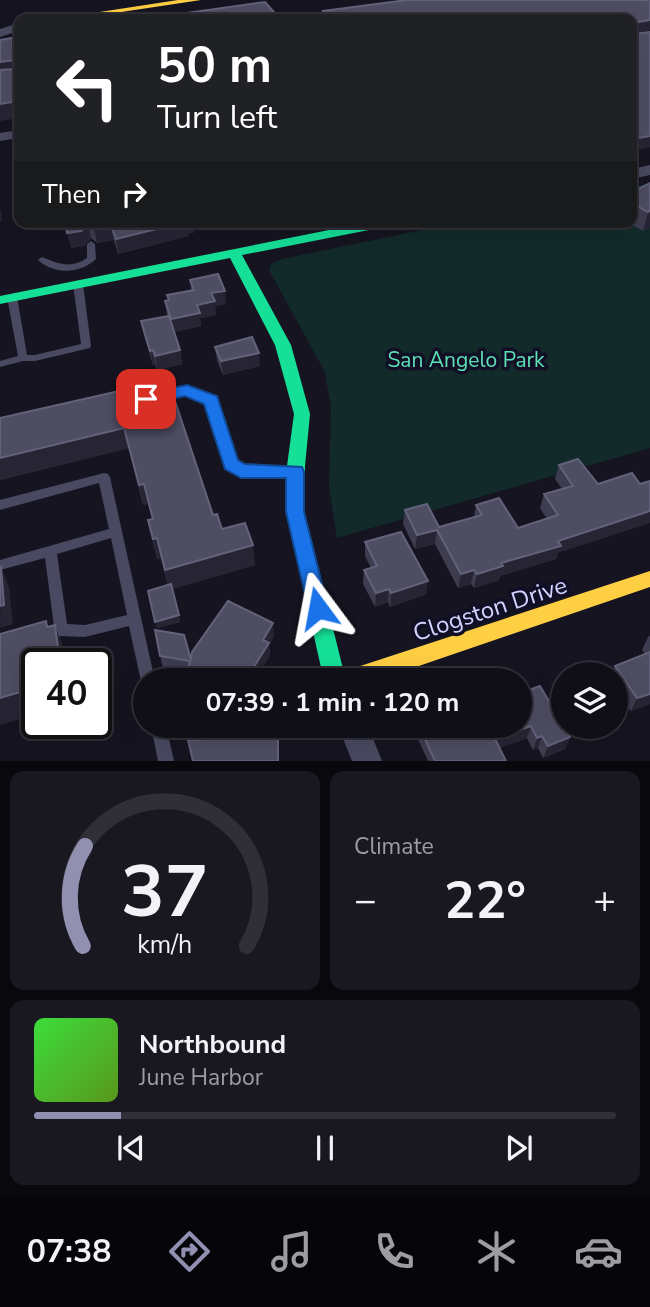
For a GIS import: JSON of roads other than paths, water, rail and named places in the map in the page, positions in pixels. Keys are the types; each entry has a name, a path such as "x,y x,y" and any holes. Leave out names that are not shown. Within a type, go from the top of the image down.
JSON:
{"street":[{"path":"95,14 197,0"},
{"path":"6,299 359,228"},
{"path":"233,253 283,345 302,414 295,472 295,512 332,668"},
{"name":"Clogston Drive","path":"384,668 650,579"},
{"path":"358,738 367,761"}],"lane":[{"path":"42,260 59,267 76,268 92,259 91,244"},
{"path":"0,364 86,346 78,284"},
{"path":"6,299 23,358"},
{"path":"150,398 187,390 211,400 231,464 241,471 295,472"},
{"path":"0,505 104,477 145,668"},
{"path":"0,565 116,532"},
{"path":"51,551 61,630"},
{"path":"36,638 61,630 85,631 135,619"},
{"path":"161,738 166,761"}],"park label":[{"name":"San Angelo Park","path":"466,360"}]}
